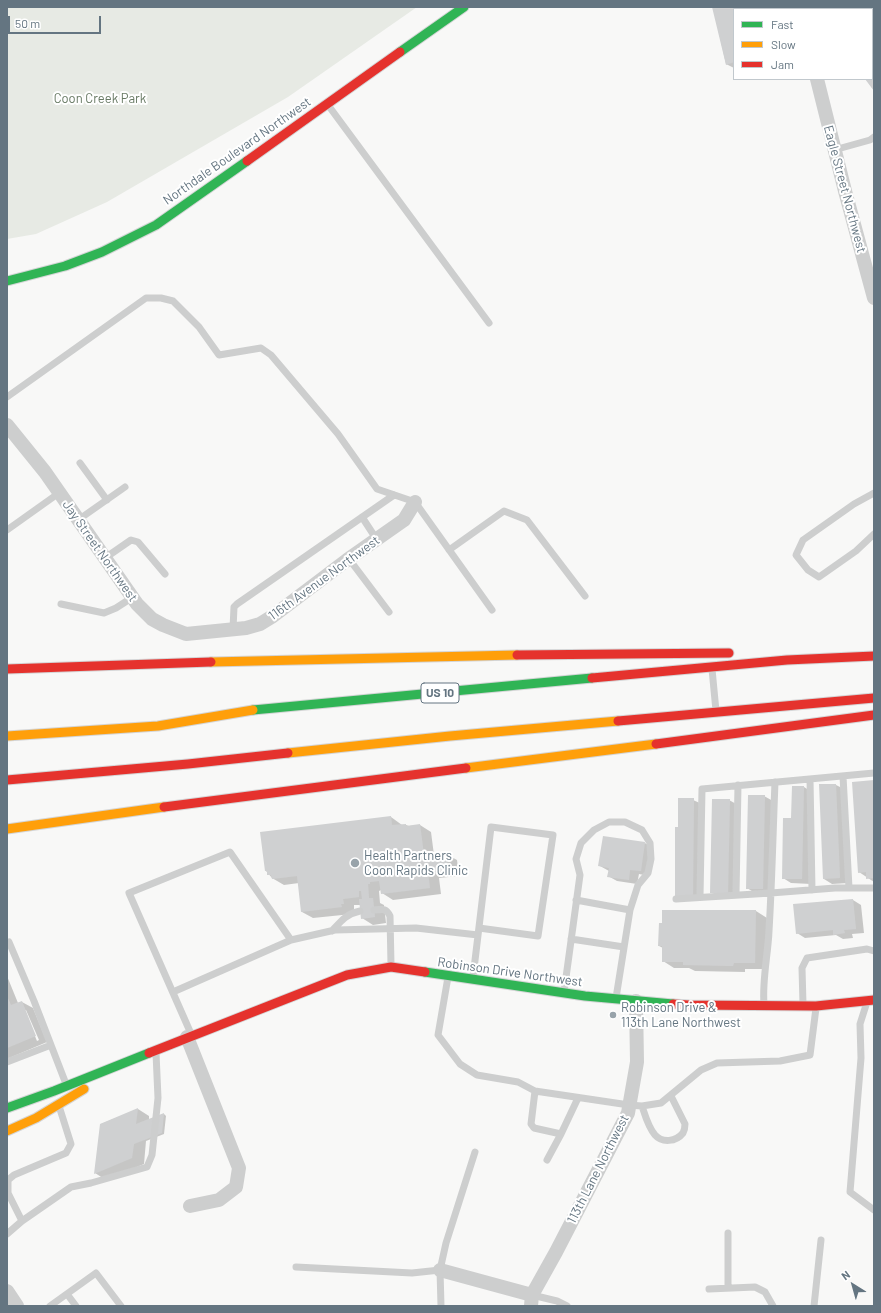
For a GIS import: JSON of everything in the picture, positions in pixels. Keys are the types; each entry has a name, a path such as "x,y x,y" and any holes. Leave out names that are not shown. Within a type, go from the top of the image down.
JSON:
{"main road":[{"name":"Northdale Boulevard Northwest","path":"7,281 33,276 64,267 117,246 156,225 464,7"},
{"path":"7,669 579,653 738,653"},
{"path":"762,653 874,654"},
{"name":"US 10","path":"7,736 158,726 262,709 787,660 874,654"},
{"path":"7,780 188,764 450,736 874,698"},
{"path":"7,829 874,715"},
{"name":"Robinson Drive Northwest","path":"7,1108 347,975 380,968 391,967 585,996 689,1005 816,1006 871,1000"},
{"name":"Robinson Drive Northwest","path":"7,1131 36,1118 156,1049"}],"street":[{"name":"Eagle Street Northwest","path":"817,80 834,150 874,297"},
{"name":"Jay Street Northwest","path":"7,425 45,472 133,597 152,619 186,634 226,629"},
{"name":"116th Avenue Northwest","path":"226,629 253,626 267,620 404,520 414,502"},
{"name":"113th Lane Northwest","path":"532,1300 628,1113 636,1105 636,1000"},
{"path":"189,1037 239,1168 236,1187 218,1200 190,1206"},
{"path":"440,1270 532,1300"},
{"path":"7,1291 17,1306"}],"lane":[{"path":"327,103 489,322"},
{"path":"834,150 870,140 874,137"},
{"path":"7,397 146,298 161,298 173,301 199,327 219,355 261,348 272,355 338,434 377,489 414,502 492,610"},
{"path":"80,463 107,500"},
{"path":"78,520 125,487"},
{"path":"874,492 854,504 803,540 796,555 808,570 819,577 856,551 874,534"},
{"path":"7,530 59,493"},
{"path":"226,629 234,607 237,604 394,495"},
{"path":"449,550 504,511 527,520 586,596"},
{"path":"362,517 377,540"},
{"path":"106,558 131,540 138,542 165,574"},
{"path":"349,560 389,612"},
{"path":"61,604 104,613 116,608 133,597"},
{"path":"712,667 716,712"},
{"path":"700,898 702,789 874,773"},
{"path":"843,776 849,888"},
{"path":"810,779 812,890"},
{"path":"764,1006 763,991 768,950 775,782"},
{"path":"736,895 738,786"},
{"path":"564,993 580,875 576,859 582,844 594,830 609,822 625,822 642,830 650,843 651,859 648,872 638,885 630,910 616,998"},
{"path":"173,992 291,940 332,931 416,928 478,931 538,936 553,835 491,827 478,931 473,979"},
{"path":"189,1037 173,992 129,893 230,852 291,940"},
{"path":"676,899 812,890 874,888"},
{"path":"576,900 630,910"},
{"path":"374,910 384,908 388,911 390,916 391,967"},
{"path":"332,931 340,921 350,913 360,911"},
{"path":"571,939 624,947"},
{"path":"7,943 9,942 66,1086"},
{"path":"803,1006 802,968 807,958 867,949 874,951"},
{"path":"448,976 438,1035 460,1064 477,1075 518,1082 535,1091 636,1105 661,1103 701,1070 717,1063 780,1061 810,1054 816,1006"},
{"path":"871,1000 860,1024 861,1058 850,1192 874,1210"},
{"path":"7,1062 51,1045"},
{"path":"7,1234 22,1221 71,1187 91,1183 147,1167 152,1155 158,1098 156,1049"},
{"path":"535,1091 531,1124 534,1128 561,1134"},
{"path":"636,1105 655,1135 665,1141 676,1140 683,1133 685,1124 671,1096"},
{"path":"547,1160 578,1098"},
{"path":"22,1221 8,1193 8,1180 14,1175 66,1153 71,1144 59,1104"},
{"path":"441,1306 440,1270 446,1243 475,1152"},
{"path":"728,1233 728,1288"},
{"path":"814,1306 821,1240"},
{"path":"296,1267 412,1273 440,1270"},
{"path":"50,1306 96,1273 120,1306"},
{"path":"709,1290 755,1287 765,1292 773,1306"},
{"path":"67,1294 76,1306"},
{"path":"532,1300 557,1301 567,1306"}],"green space":[{"name":"Coon Creek Park","path":"7,7 417,7 288,97 107,202 36,234 7,239"}],"building":[{"path":"712,7 742,7 733,8 733,62 726,65"},
{"path":"874,22 874,91 866,80 873,80"},
{"path":"874,780 874,878 866,879 866,872 858,873 852,782"},
{"path":"819,784 836,784 840,878 823,879"},
{"path":"792,786 804,786 802,879 782,879 783,818 791,818"},
{"path":"748,795 765,795 763,889 746,889"},
{"path":"678,798 694,798 693,896 675,896 675,827 678,827"},
{"path":"712,799 730,799 728,893 710,893"},
{"name":"Health Partners Coon Rapids Clinic","path":"391,816 392,825 406,824 406,826 420,824 424,855 446,853 448,870 428,872 430,888 381,894 379,881 370,882 370,884 368,884 369,898 373,898 375,917 361,919 359,899 362,899 361,891 359,891 359,897 343,899 344,904 341,904 342,907 301,912 297,876 272,879 271,875 267,875 267,871 265,871 260,832"},
{"path":"603,836 645,842 641,871 630,870 629,880 607,877 609,868 598,866"},
{"path":"853,899 856,929 844,930 845,933 833,935 833,930 796,934 793,904"},
{"path":"662,910 756,910 755,963 734,963 733,966 683,965 683,962 662,962 662,946 658,946 659,923 662,923"},
{"path":"7,996 11,1005 22,1001 36,1036 7,1048"},
{"path":"138,1108 136,1124 164,1113 162,1133 134,1144 132,1158 94,1174 100,1124"}],"traffic: fast":[{"path":"400,52 464,7"},
{"path":"7,281 65,266 102,252 156,225 247,161"},
{"path":"253,710 592,678"},
{"path":"425,972 585,996 673,1004"},
{"path":"7,1108 149,1053"}],"traffic: slow":[{"path":"211,662 517,655"},
{"path":"7,736 158,726 253,710"},
{"path":"288,753 450,736 618,721"},
{"path":"466,768 656,744"},
{"path":"7,829 164,807"},
{"path":"7,1131 36,1118 84,1089"}],"traffic: jam":[{"path":"247,161 400,52"},
{"path":"517,655 729,653"},
{"path":"592,678 787,660 874,656"},
{"path":"7,669 211,662"},
{"path":"618,721 874,698"},
{"path":"656,744 874,715"},
{"path":"7,780 188,764 288,753"},
{"path":"164,807 466,768"},
{"path":"149,1053 347,975 391,967 425,972"},
{"path":"673,1004 816,1006 874,1000"}],"place":[{"name":"Health Partners Coon Rapids Clinic","path":"355,863"},
{"name":"Robinson Drive & 113th Lane Northwest","path":"613,1015"}]}
